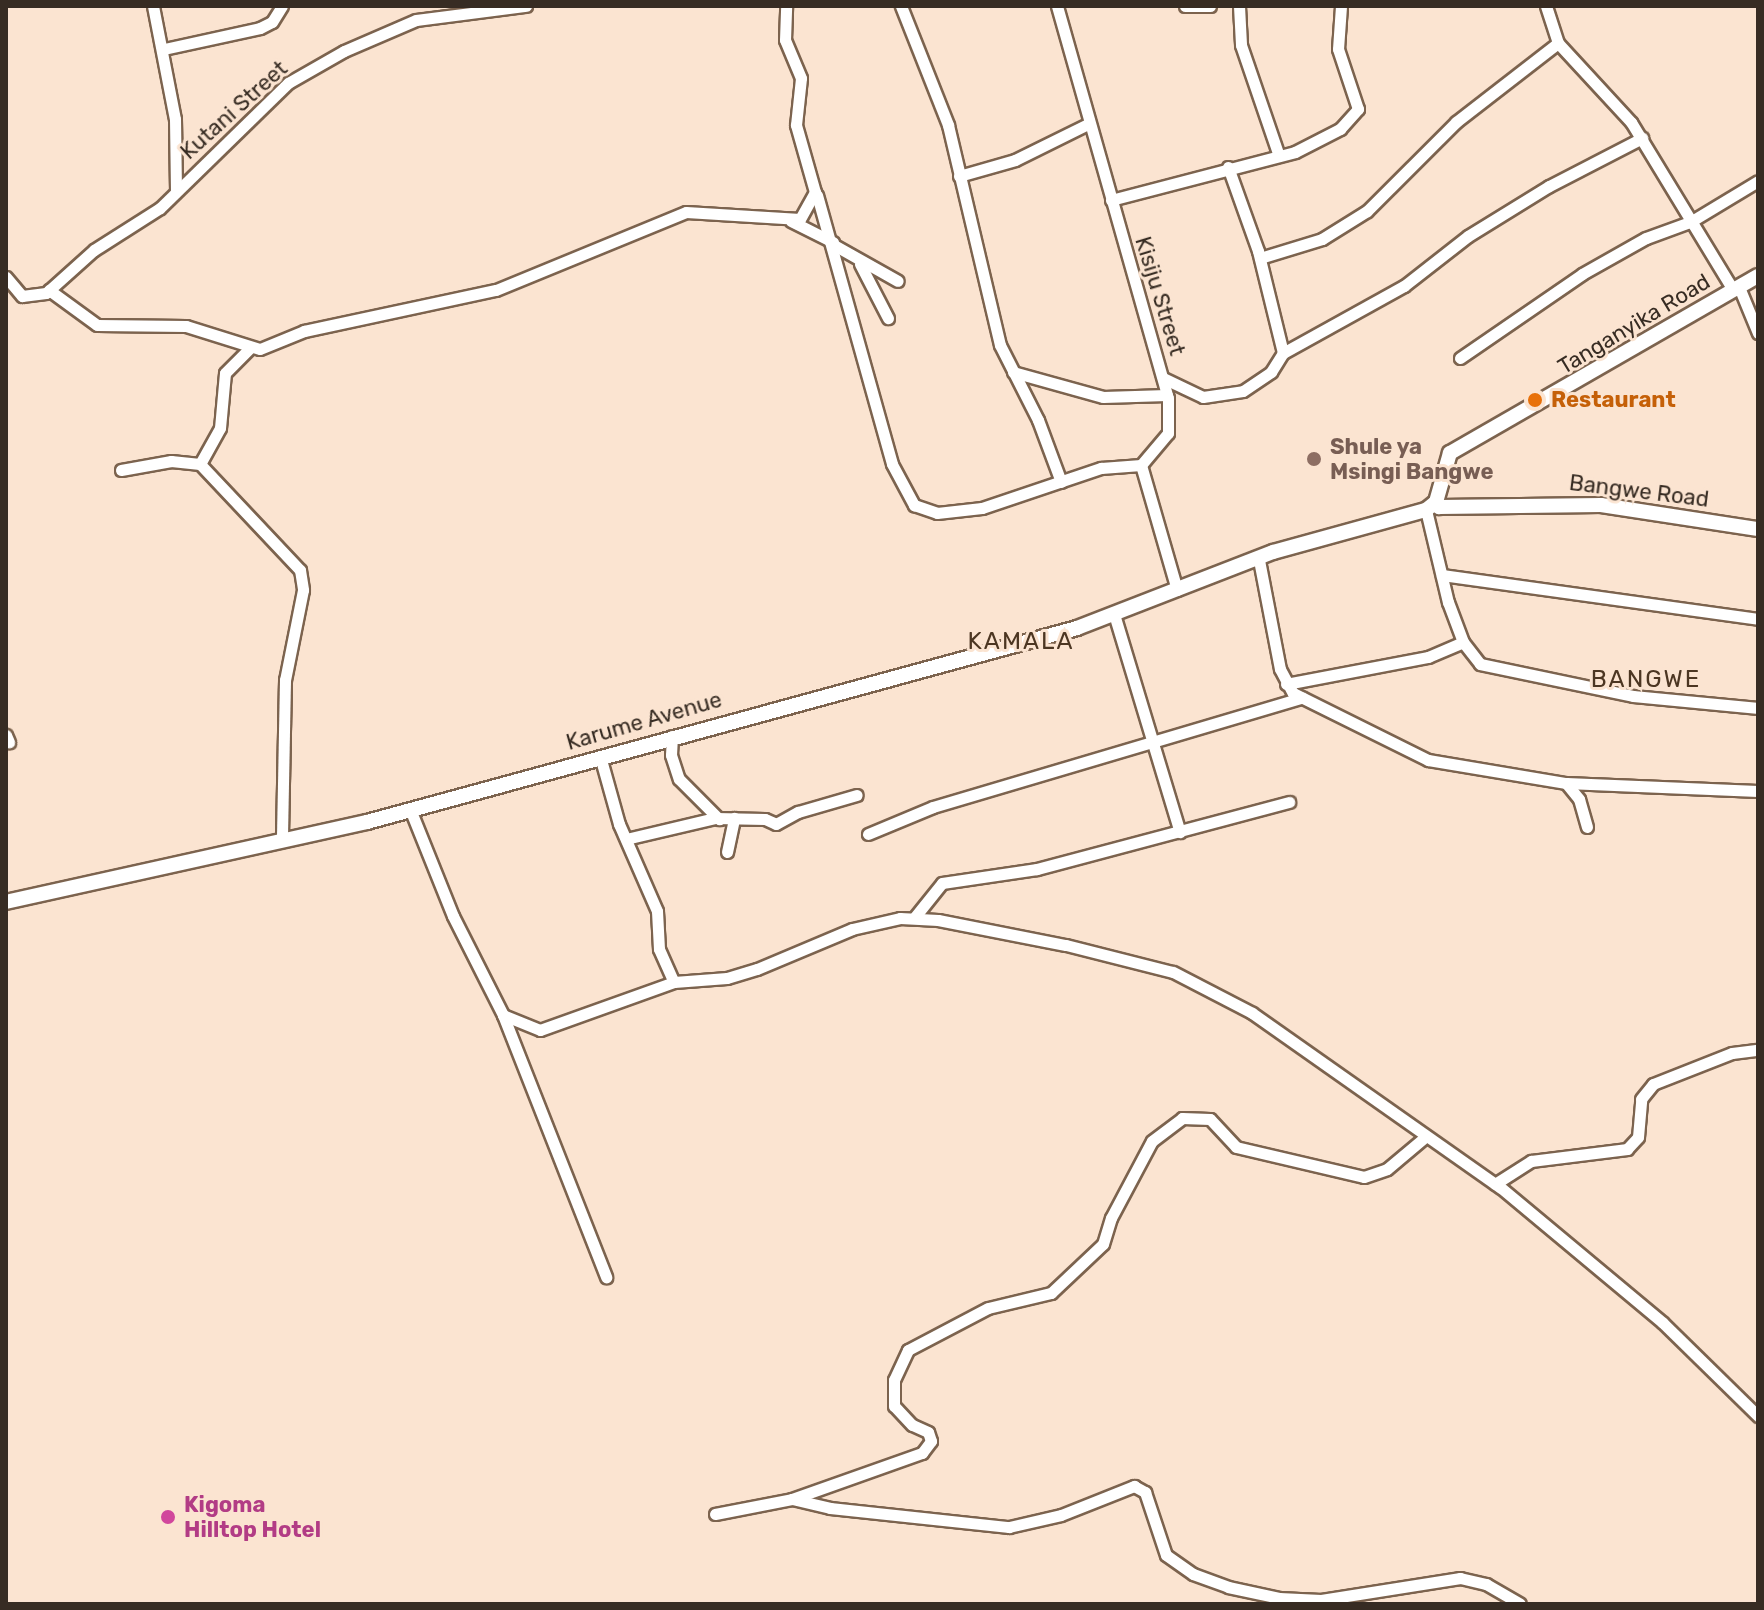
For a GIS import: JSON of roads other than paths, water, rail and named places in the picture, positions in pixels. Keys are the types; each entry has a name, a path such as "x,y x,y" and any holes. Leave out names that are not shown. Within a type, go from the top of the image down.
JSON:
{"street":[{"path":"153,6 164,49 177,143 176,191"},
{"path":"164,49 260,28 272,22 282,6"},
{"name":"Kutani Street","path":"49,290 176,191 288,83 344,51 416,20 526,6"},
{"path":"786,6 785,40 801,78 796,125 833,243 892,464 914,505 937,513 982,508 1101,468 1141,465 1177,590"},
{"path":"901,6 948,125 996,330 1061,482"},
{"name":"Kisiju Street","path":"1057,6 1167,395 1169,428 1141,465"},
{"path":"1185,6 1210,6"},
{"path":"1239,6 1241,45 1279,156"},
{"path":"1111,200 1279,156 1322,140 1358,109 1338,49 1341,6"},
{"path":"1546,6 1558,43 1606,89 1642,138 1690,222 1736,288 1758,333"},
{"path":"1260,258 1322,239 1367,211 1456,122 1558,43"},
{"path":"959,176 1015,160 1088,124"},
{"path":"1163,378 1194,396 1228,395 1257,383 1283,353 1404,286 1468,236 1549,186 1642,138"},
{"path":"1228,167 1260,258 1283,353"},
{"path":"1460,358 1592,268 1690,222 1758,181"},
{"path":"791,221 808,213 815,202 814,187"},
{"path":"6,277 10,288 22,296 49,290 97,325 186,326 249,349 276,346 304,331 496,290 686,212 720,211 791,221 833,243 860,263 898,281"},
{"path":"860,263 888,318"},
{"name":"Tanganyika Road","path":"1431,506 1450,453 1758,276"},
{"path":"200,464 220,428 225,373 249,349"},
{"path":"1013,372 1103,397 1167,395"},
{"path":"121,470 171,461 200,464 282,545 303,579 285,680 282,841"},
{"name":"Bangwe Road","path":"1285,549 1431,506 1601,505 1758,529"},
{"path":"1431,506 1442,575 1463,642 1480,664 1507,673 1655,700 1758,708"},
{"name":"Karume Avenue","path":"6,902 282,841 410,809 1114,614 1285,549"},
{"path":"1259,560 1286,684 1302,698 1428,760 1566,783 1758,791"},
{"path":"1442,575 1758,619"},
{"path":"1114,614 1180,832"},
{"path":"1286,684 1428,657 1463,642"},
{"path":"868,834 933,807 1302,698"},
{"path":"672,736 671,755 679,779 719,819"},
{"path":"600,756 626,839 657,911 659,949 674,982"},
{"path":"1566,783 1579,799 1587,827"},
{"path":"626,839 719,819 776,824 798,812 857,795"},
{"path":"914,918 942,883 1037,869 1289,802"},
{"path":"410,809 447,903 503,1015 606,1277"},
{"path":"727,852 734,818"},
{"path":"503,1015 540,1030 674,982 727,978 852,929 914,918 1066,945 1173,972 1252,1013 1424,1138 1495,1184 1663,1323 1758,1416"},
{"path":"1495,1184 1531,1161 1627,1149 1638,1137 1641,1099 1653,1084 1732,1053 1758,1050"},
{"path":"715,1514 792,1499 922,1453 931,1441 928,1432 912,1425 894,1406 894,1380 908,1350 988,1308 1051,1293 1103,1244 1111,1218 1152,1141 1182,1118 1210,1119 1236,1147 1364,1177 1387,1169 1424,1138"},
{"path":"792,1499 830,1508 1009,1527 1061,1515 1134,1486 1145,1492 1166,1555 1193,1574 1228,1587 1279,1598 1321,1600 1460,1578 1493,1587 1520,1604"}],"place":[{"name":"Restaurant","path":"1535,400"},
{"name":"Shule ya Msingi Bangwe","path":"1314,459"},
{"name":"Kigoma Hilltop Hotel","path":"168,1517"}],"district":[{"name":"KAMALA","path":"1021,642"},
{"name":"BANGWE","path":"1646,680"}]}
